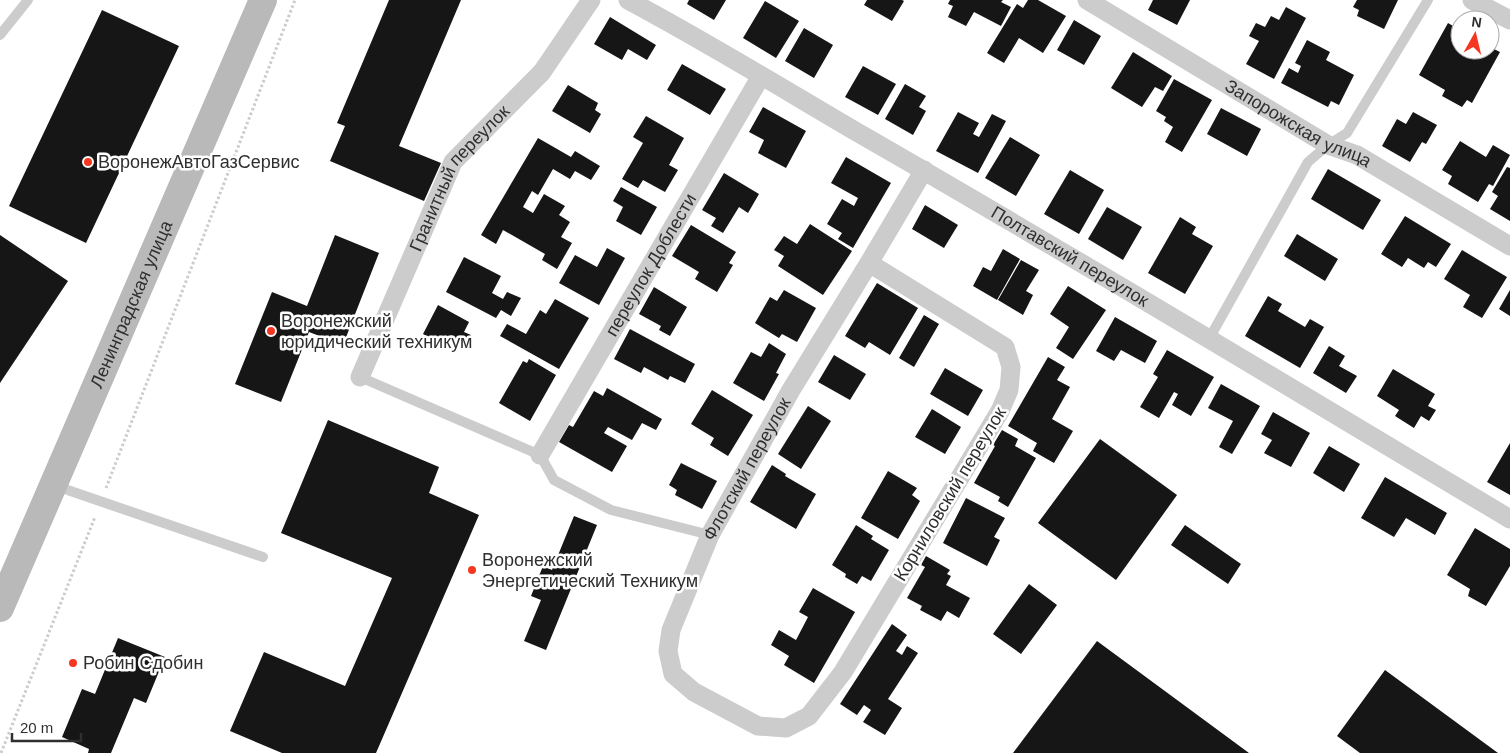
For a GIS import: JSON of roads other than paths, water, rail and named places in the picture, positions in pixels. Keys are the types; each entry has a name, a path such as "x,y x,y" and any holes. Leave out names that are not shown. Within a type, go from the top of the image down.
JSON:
{"main road":[{"name":"Ленинградская улица","path":"0,608 263,0"}],"street":[{"name":"Гранитный переулок","path":"360,377 453,162 542,72 591,0"},
{"name":"Полтавский переулок","path":"628,0 688,32 760,76 924,170 1510,519"},
{"name":"Запорожская улица","path":"1087,0 1328,145 1357,155 1510,246"},
{"path":"1472,0 1510,20"},
{"name":"переулок Доблести","path":"540,454 760,76"},
{"name":"Флотский переулок","path":"809,716 786,728 758,726 694,692 673,674 668,651 671,630 710,535 791,390 924,170"},
{"name":"Корниловский переулок","path":"809,716 843,672 1000,411 1010,390 1011,368 1005,347 869,263"}],"lane":[{"path":"0,35 28,0"},
{"path":"1208,339 1308,162 1346,132 1428,0"},
{"path":"360,377 540,454 554,480 611,510 710,535"},
{"path":"53,485 263,557"}],"place":[{"name":"ВоронежАвтоГазСервис","path":"88,162"},
{"name":"Воронежский юридический техникум","path":"271,331"},
{"name":"Воронежский Энергетический Техникум","path":"472,570"},
{"name":"Робин Сдобин","path":"73,663"}]}
